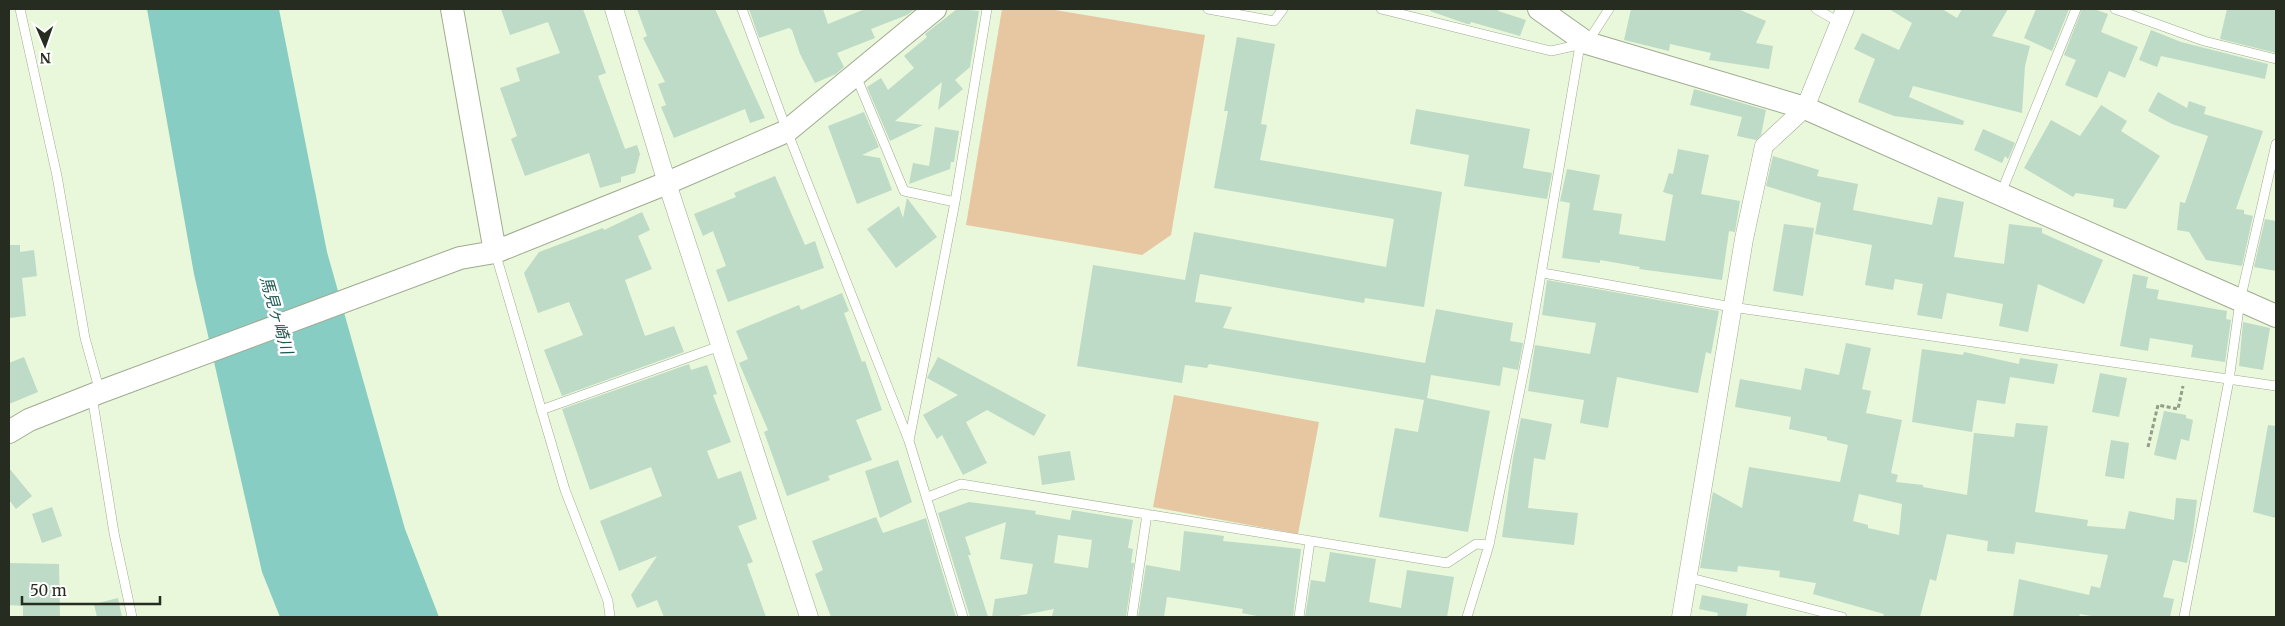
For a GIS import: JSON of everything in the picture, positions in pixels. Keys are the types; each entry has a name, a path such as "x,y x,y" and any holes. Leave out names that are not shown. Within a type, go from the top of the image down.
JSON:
{"street":[{"path":"452,9 495,252"},
{"path":"614,9 666,183 809,617"},
{"path":"9,432 28,420 460,258 495,252 666,183 787,131 935,9"},
{"path":"1539,9 1584,44 1805,108 2276,316"},
{"path":"1681,617 1732,307 1764,146 1805,108 1842,15"}],"lane":[{"path":"20,9 57,176 96,394 114,533 132,617"},
{"path":"742,9 787,131 909,441 964,617"},
{"path":"909,441 956,202 987,9"},
{"path":"1208,9 1274,21 1284,9"},
{"path":"1381,9 1551,51 1584,44"},
{"path":"1467,617 1489,545 1543,273 1564,130 1584,44 1610,9"},
{"path":"1816,9 1842,15"},
{"path":"2001,194 2076,9"},
{"path":"2115,9 2204,41 2276,59"},
{"path":"856,74 904,192 956,202"},
{"path":"2184,617 2229,380 2240,301 2276,144"},
{"path":"495,252 565,490 608,601 610,617"},
{"path":"1543,273 1732,307 2276,386"},
{"path":"542,410 720,346"},
{"path":"928,498 962,484 1447,563 1476,544 1489,545"},
{"path":"1132,617 1147,514"},
{"path":"1299,617 1310,541"},
{"path":"1687,576 1842,617"}],"path":[{"path":"2148,447 2158,405 2178,409 2183,387"}],"shaded area":[{"path":"1002,9 1049,9 1205,35 1171,235 1142,255 966,225"},
{"path":"1174,395 1319,422 1298,534 1153,507"}],"water":[{"name":"馬見ヶ崎川","path":"147,9 279,9 327,252 405,529 439,617 280,617 262,572 194,274"}],"building":[{"path":"501,9 583,9 606,73 598,76 625,149 637,145 640,154 635,173 621,177 621,182 600,188 589,153 525,176 511,139 517,136 500,88 520,81 516,68 560,53 548,22 510,35"},
{"path":"637,9 715,9 765,118 750,123 745,109 674,138 661,107 666,105 658,84 665,82 643,38 647,36"},
{"path":"749,9 823,9 828,24 865,9 915,9 907,15 871,29 875,38 837,53 844,67 836,74 815,83 800,54 792,30 789,28 759,38"},
{"path":"957,9 979,11 970,67 955,80 963,89 938,110 942,82 895,121 923,125 890,141 867,87 881,78 888,90 914,68 904,56 927,37 925,34"},
{"path":"1431,9 1499,9 1498,11 1526,20 1520,36 1471,22 1467,24 1430,11"},
{"path":"1631,9 1738,9 1766,21 1756,43 1773,46 1769,69 1709,60 1711,53 1670,44 1669,51 1624,40"},
{"path":"1889,9 1942,9 1957,18 1962,9 2008,9 1992,36 2030,46 2025,66 2022,113 1913,86 1909,97 1964,121 1963,125 1894,116 1858,102 1875,59 1854,49 1862,33 1899,50 1912,23"},
{"path":"2036,9 2069,9 2052,51 2024,38"},
{"path":"2082,9 2094,9 2108,14 2101,32 2138,47 2125,78 2109,71 2097,98 2065,85 2076,60 2064,55"},
{"path":"2227,9 2276,9 2276,53 2220,39"},
{"path":"2151,30 2181,42 2268,64 2265,79 2161,56 2157,67 2139,60"},
{"path":"1237,37 1275,44 1261,124 1267,125 1260,160 1442,192 1424,307 1365,298 1364,303 1200,274 1195,302 1232,307 1223,328 1425,363 1436,309 1513,323 1510,341 1523,343 1518,370 1503,367 1500,386 1431,375 1427,398 1490,411 1468,532 1379,517 1395,428 1418,432 1424,400 1209,364 1207,368 1185,365 1182,383 1077,366 1093,265 1185,280 1194,232 1386,267 1394,219 1214,188 1228,111 1224,111"},
{"path":"1694,89 1766,110 1761,135 1756,140 1737,136 1742,117 1690,105"},
{"path":"2158,92 2187,108 2189,101 2206,107 2204,114 2263,131 2236,209 2244,210 2244,214 2253,216 2242,266 2206,260 2189,232 2177,230 2180,202 2185,203 2208,136 2172,124 2148,111"},
{"path":"2101,105 2127,121 2121,131 2160,156 2126,209 2113,207 2114,199 2076,193 2073,197 2024,168 2051,120 2080,136"},
{"path":"1416,109 1530,129 1523,168 1552,173 1547,199 1464,186 1469,155 1410,144"},
{"path":"864,112 879,147 862,155 880,158 892,190 857,204 828,126"},
{"path":"935,127 959,131 954,162 951,162 950,169 909,184 913,163 929,166"},
{"path":"1983,129 2015,143 2008,159 2005,156 2002,163 1974,150"},
{"path":"1678,149 1709,155 1701,194 1740,201 1735,232 1729,231 1722,280 1639,269 1640,267 1600,260 1600,263 1562,258 1570,203 1560,201 1567,169 1600,175 1593,210 1622,214 1619,234 1665,241 1673,195 1663,192 1669,173 1673,174"},
{"path":"1773,156 1819,170 1817,176 1858,184 1853,210 1932,225 1938,197 1964,202 1954,257 2004,264 2009,224 2042,228 2042,233 2103,260 2084,304 2038,284 2028,332 1999,326 2003,304 1947,293 1942,319 1917,315 1923,284 1895,279 1893,290 1865,285 1872,245 1815,234 1821,203 1766,186"},
{"path":"775,176 805,245 815,241 824,268 728,302 716,270 726,266 713,231 703,236 694,214 736,197 734,193"},
{"path":"907,198 937,237 896,268 867,229 899,206 903,218"},
{"path":"642,212 650,230 638,236 652,269 625,280 645,336 674,326 684,352 562,396 544,350 583,335 569,302 538,313 524,273 539,252 603,228 604,230"},
{"path":"2265,219 2276,221 2276,271 2254,267"},
{"path":"1784,224 1814,228 1803,296 1773,291"},
{"path":"9,245 20,245 20,252 34,250 37,276 22,278 26,316 9,318"},
{"path":"2133,274 2148,277 2146,288 2159,290 2157,299 2227,311 2226,319 2231,320 2225,362 2191,357 2193,345 2150,338 2148,351 2120,346"},
{"path":"1547,280 1719,311 1711,354 1706,352 1698,393 1617,377 1608,428 1580,423 1584,400 1528,391 1535,345 1590,354 1596,323 1542,315"},
{"path":"842,293 849,311 844,313 862,362 865,361 882,410 856,420 872,460 828,476 830,480 787,496 764,432 768,430 739,363 748,359 736,331 799,305 801,310"},
{"path":"2243,322 2270,328 2263,370 2239,366"},
{"path":"1846,343 1871,348 1862,389 1871,391 1866,413 1902,420 1891,473 1898,475 1896,482 1923,485 1923,487 1967,495 1974,433 2014,437 2016,423 2048,426 2035,512 2088,520 2087,526 2125,529 2129,511 2174,520 2176,498 2197,500 2187,563 2173,560 2163,597 2174,599 2170,617 2097,617 2080,614 2079,617 2013,617 2019,579 2089,595 2091,586 2100,588 2108,555 2016,542 2014,554 1987,551 1988,541 1947,534 1936,581 1930,579 1920,617 1883,617 1884,614 1813,594 1816,583 1779,577 1780,571 1738,566 1737,572 1700,568 1713,492 1742,508 1749,467 1840,482 1848,445 1827,440 1827,437 1789,429 1791,417 1735,407 1740,379 1801,390 1805,368 1839,375","holes":["1859,494 1902,504 1899,535 1868,528 1868,525 1853,521"]},
{"path":"1922,349 1963,355 1964,352 2019,364 2020,358 2058,364 2054,384 2010,377 2005,404 1977,400 1972,432 1912,422"},
{"path":"24,357 38,392 9,404 9,363"},
{"path":"938,357 1046,415 1034,436 987,410 966,422 987,463 963,475 942,435 937,439 923,415 958,395 927,378"},
{"path":"689,364 691,370 707,365 717,394 713,395 731,442 707,451 718,479 741,471 757,519 738,526 753,562 747,564 766,617 664,617 657,600 637,608 631,595 657,556 619,571 600,521 662,496 651,467 590,490 562,409"},
{"path":"2100,373 2127,378 2119,417 2092,412"},
{"path":"2164,411 2186,415 2186,418 2193,420 2189,441 2181,439 2176,460 2154,455"},
{"path":"1521,418 1552,424 1545,460 1534,458 1528,508 1578,513 1574,545 1502,537 1513,458"},
{"path":"2268,425 2276,426 2276,518 2253,512"},
{"path":"2111,440 2129,443 2124,479 2105,476"},
{"path":"1070,451 1075,480 1042,485 1038,456"},
{"path":"898,460 912,502 880,518 865,471"},
{"path":"9,468 32,496 16,509 9,500"},
{"path":"969,502 1036,511 1035,514 1070,520 1072,510 1133,520 1128,548 1133,549 1131,563 1134,563 1126,617 1060,617 1052,616 1054,609 1013,617 992,617 995,599 1027,594 1033,564 1000,559 1006,522 965,537 971,555 968,555 988,617 970,617 938,513","holes":["1058,535 1092,540 1088,568 1054,563"]},
{"path":"52,507 62,536 42,543 32,514"},
{"path":"876,517 883,533 926,518 956,617 831,617 815,574 823,570 812,541"},
{"path":"1184,531 1224,536 1223,541 1301,549 1293,617 1256,617 1242,613 1243,609 1167,597 1164,617 1138,617 1146,565 1180,571"},
{"path":"1330,552 1376,559 1369,602 1401,608 1407,570 1454,577 1447,617 1305,617 1311,580 1325,582"},
{"path":"9,563 59,564 60,617 23,617 23,606 9,605"},
{"path":"1702,595 1748,604 1746,617 1717,617 1718,613 1699,609"},
{"path":"118,598 122,617 97,617 94,604"}]}
